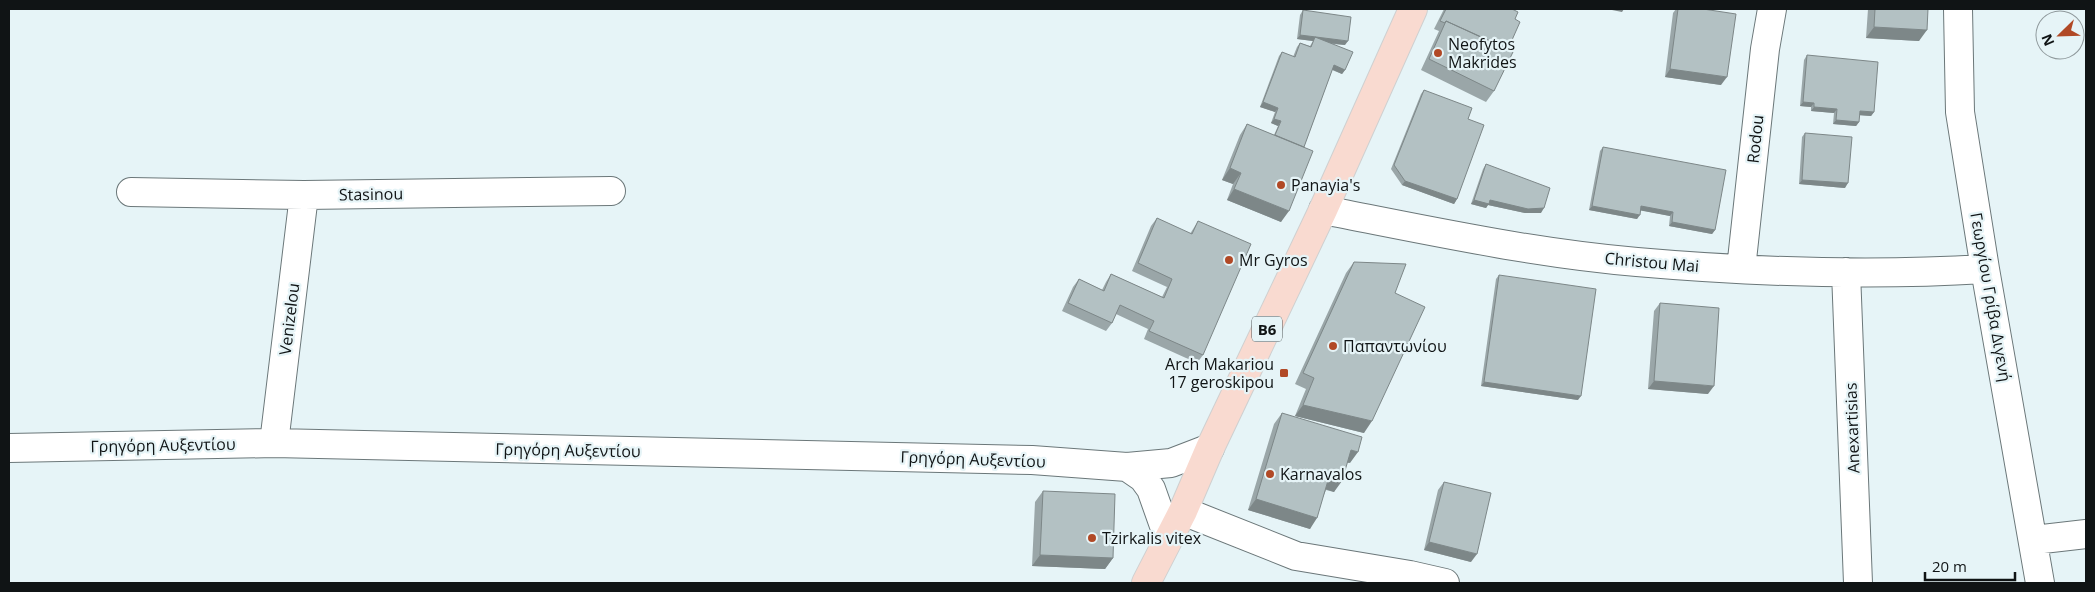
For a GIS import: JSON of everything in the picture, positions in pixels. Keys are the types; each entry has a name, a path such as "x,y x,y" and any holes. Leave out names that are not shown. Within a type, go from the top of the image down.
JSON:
{"main road":[{"name":"B6","path":"1146,583 1183,511 1210,448 1323,210 1413,9"}],"street":[{"name":"Rodou","path":"1741,269 1765,49 1772,9"},
{"name":"Γεωργίου Γρίβα Διγενή","path":"1958,9 1960,112 1985,269 2034,540 2040,583"},
{"name":"Stasinou","path":"131,192 304,195 611,191"},
{"name":"Venizelou","path":"274,443 304,195"},
{"name":"Christou Mai","path":"1323,210 1403,227 1518,247 1636,262 1741,269 1846,272 1913,273 1985,269"},
{"name":"Anexartisias","path":"1846,272 1858,583"},
{"name":"Γρηγόρη Αυξεντίου","path":"9,448 274,443 1032,460 1127,467 1171,463 1210,448"},
{"path":"1127,467 1143,478 1151,489 1168,537"},
{"path":"1183,511 1296,556 1410,575 1445,583"},
{"path":"2034,540 2086,534"}],"building":[{"path":"1446,9 1512,9 1518,12 1515,19 1520,22 1508,49 1446,21 1445,23 1440,21"},
{"path":"1678,9 1703,9 1736,14 1727,77 1670,69"},
{"path":"1875,9 1928,9 1927,30 1874,27"},
{"path":"1303,10 1351,17 1348,41 1300,35"},
{"path":"1446,21 1513,52 1494,91 1429,59"},
{"path":"1315,37 1353,52 1345,70 1334,65 1304,147 1275,135 1281,121 1274,119 1278,108 1263,102 1282,52 1295,57 1300,43 1311,47"},
{"path":"1807,55 1878,62 1874,112 1860,111 1859,122 1836,120 1837,109 1814,107 1814,103 1803,102"},
{"path":"1424,90 1472,108 1468,119 1484,125 1457,199 1405,181 1394,165"},
{"path":"1247,124 1313,151 1289,211 1234,189 1241,173 1230,168"},
{"path":"1805,133 1852,137 1848,183 1802,180"},
{"path":"1603,147 1726,170 1715,230 1672,222 1673,212 1641,206 1640,215 1592,206"},
{"path":"1486,164 1550,188 1544,208 1528,209 1490,200 1489,204 1474,200"},
{"path":"1157,218 1192,234 1198,221 1251,244 1203,355 1149,331 1154,321 1120,305 1112,323 1068,303 1079,279 1104,291 1111,274 1164,298 1172,279 1138,263"},
{"path":"1354,262 1406,264 1395,293 1425,307 1372,421 1303,405 1314,378 1303,373"},
{"path":"1499,275 1596,289 1581,396 1484,382"},
{"path":"1660,303 1719,308 1714,386 1654,381"},
{"path":"1282,413 1362,437 1358,452 1351,450 1342,481 1329,477 1317,518 1256,499"},
{"path":"1444,482 1491,493 1477,554 1429,542"},
{"path":"1043,491 1115,494 1113,558 1040,555"}],"place":[{"name":"Neofytos Makrides","path":"1438,53"},
{"name":"Panayia's","path":"1281,185"},
{"name":"Mr Gyros","path":"1229,260"},
{"name":"Παπαντωνίου","path":"1333,346"},
{"name":"Arch Makariou 17 geroskipou","path":"1284,373"},
{"name":"Karnavalos","path":"1270,474"},
{"name":"Tzirkalis vitex","path":"1092,538"}]}
